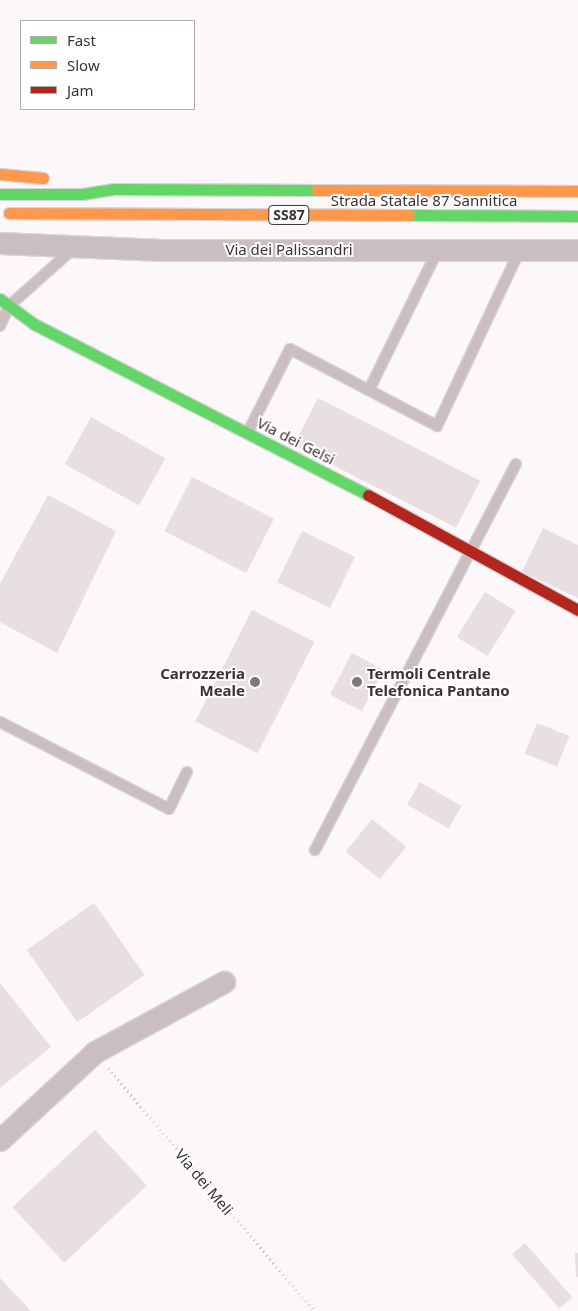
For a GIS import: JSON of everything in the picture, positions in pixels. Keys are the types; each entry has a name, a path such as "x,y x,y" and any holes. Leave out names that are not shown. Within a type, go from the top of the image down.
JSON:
{"main road":[{"path":"0,174 58,179"},
{"path":"82,180 113,189"},
{"name":"Strada Statale 87 Sannitica","path":"113,189 578,191"},
{"name":"SS87","path":"0,194 82,194 113,189"},
{"name":"Strada Statale 87 Sannitica","path":"0,213 578,216"},
{"name":"Via dei Gelsi","path":"4,302 34,324 248,433 470,550 578,610"}],"street":[{"name":"Via dei Palissandri","path":"0,243 74,248 578,250"},
{"path":"0,1140 95,1052 224,982"}],"lane":[{"path":"0,326 4,302 74,248"},
{"path":"368,390 438,250"},
{"path":"248,433 290,350 437,426 520,250"},
{"path":"315,850 516,464"},
{"path":"0,722 169,810 187,772"}],"path":[{"name":"Via dei Meli","path":"95,1052 314,1311"}],"building":[{"path":"318,398 480,481 456,528 294,445"},
{"path":"91,417 165,458 139,505 65,464"},
{"path":"192,477 274,519 246,573 164,531"},
{"path":"48,495 116,531 57,653 0,622 0,584"},
{"path":"543,528 578,545 578,598 522,572"},
{"path":"302,531 355,557 330,608 277,582"},
{"path":"485,592 516,611 487,656 457,637"},
{"name":"Carrozzeria Meale","path":"252,610 314,642 258,753 195,721"},
{"name":"Termoli Centrale Telefonica Pantano","path":"352,653 384,670 362,711 330,694"},
{"path":"537,723 569,736 557,767 525,754"},
{"path":"420,782 462,806 449,829 407,805"},
{"path":"372,819 406,847 380,879 346,852"},
{"path":"94,903 144,975 77,1022 27,950"},
{"path":"0,983 51,1047 0,1088"},
{"path":"95,1130 147,1186 64,1263 12,1207"},
{"path":"525,1243 572,1297 559,1308 512,1254"},
{"path":"575,1253 578,1253 578,1277 576,1277"},
{"path":"0,1278 31,1311 0,1311"}],"traffic: fast":[{"path":"0,194 82,194 113,189 317,190"},
{"path":"409,215 578,216"},
{"path":"0,299 34,324 368,495"}],"traffic: slow":[{"path":"0,174 43,178"},
{"path":"317,190 578,191"},
{"path":"9,213 409,215"}],"traffic: jam":[{"path":"368,495 578,610"}],"place":[{"name":"Carrozzeria Meale","path":"255,682"},
{"name":"Termoli Centrale Telefonica Pantano","path":"357,682"}]}
